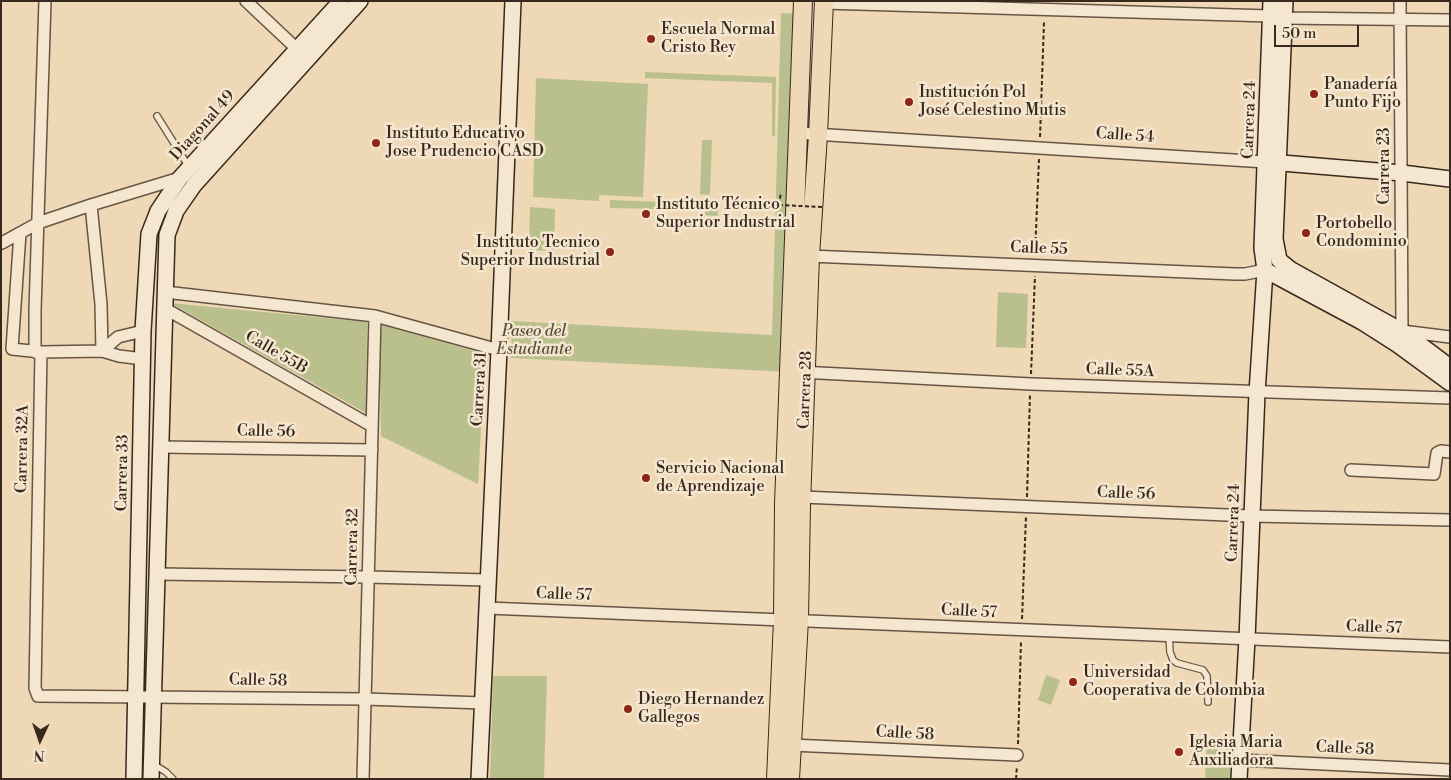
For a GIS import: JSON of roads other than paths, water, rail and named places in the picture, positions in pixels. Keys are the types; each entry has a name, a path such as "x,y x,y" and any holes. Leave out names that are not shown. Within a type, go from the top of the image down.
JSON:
{"main road":[{"name":"Carrera 28","path":"790,779 791,620 784,504 803,1"},
{"name":"Carrera 28","path":"776,779 802,498 810,256 824,2"}],"street":[{"name":"Carrera 32A","path":"35,692 38,223 45,1"},
{"path":"246,1 297,49"},
{"name":"Diagonal 49","path":"2,243 38,223 184,172 341,1"},
{"name":"Diagonal 49","path":"165,292 167,235 170,223 182,200 194,184 360,1"},
{"name":"Carrera 31","path":"479,779 513,1"},
{"name":"Carrera 24","path":"1279,260 1275,239 1272,162 1275,12 1285,1"},
{"name":"Carrera 23","path":"1400,1 1402,331"},
{"path":"824,2 1275,12 1400,20 1450,20"},
{"name":"Calle 54","path":"798,133 1272,162 1450,179"},
{"name":"Carrera 24","path":"1239,779 1265,270 1262,248 1272,162"},
{"name":"Carrera 33","path":"134,779 143,331 149,234 158,211 184,172"},
{"path":"91,205 101,304 102,351"},
{"path":"20,232 12,349 38,352 102,351 143,359"},
{"name":"Calle 55","path":"810,256 1235,274 1265,270"},
{"path":"1450,367 1402,331 1279,260 1265,270 1362,322 1398,345 1450,383"},
{"path":"151,779 165,292 375,316 499,350"},
{"path":"144,304 156,309 164,308"},
{"name":"Calle 55B","path":"164,308 372,426"},
{"name":"Carrera 32","path":"363,779 375,316"},
{"path":"102,351 118,337 143,331 156,330 163,333"},
{"path":"1402,331 1450,337"},
{"name":"Calle 55A","path":"789,372 1258,393 1450,398"},
{"name":"Calle 56","path":"160,448 372,450"},
{"path":"1351,470 1434,474 1437,453 1450,452"},
{"name":"Calle 56","path":"802,498 1251,516 1450,520"},
{"path":"156,574 488,580"},
{"name":"Calle 57","path":"487,608 1450,647"},
{"name":"Calle 58","path":"35,692 38,696 365,698 482,703"},
{"name":"Calle 58","path":"791,745 1017,755"},
{"name":"Calle 58","path":"1239,760 1450,770"}],"lane":[{"path":"157,116 184,172"},
{"path":"1169,636 1170,652 1173,660 1177,663 1203,670 1207,676 1208,702"},
{"path":"151,763 166,772 173,779"}],"place":[{"name":"Escuela Normal Cristo Rey","path":"651,39"},
{"name":"Panadería Punto Fijo","path":"1314,94"},
{"name":"Institución Pol José Celestino Mutis","path":"909,102"},
{"name":"Instituto Educativo Jose Prudencio CASD","path":"376,143"},
{"name":"Instituto Técnico Superior Industrial","path":"646,214"},
{"name":"Portobello Condominio","path":"1306,233"},
{"name":"Instituto Tecnico Superior Industrial","path":"610,252"},
{"name":"Servicio Nacional de Aprendizaje","path":"646,478"},
{"name":"Universidad Cooperativa de Colombia","path":"1073,682"},
{"name":"Diego Hernandez Gallegos","path":"628,709"},
{"name":"Iglesia Maria Auxiliadora","path":"1179,752"}],"park label":[{"name":"Paseo del Estudiante","path":"534,341"}]}
